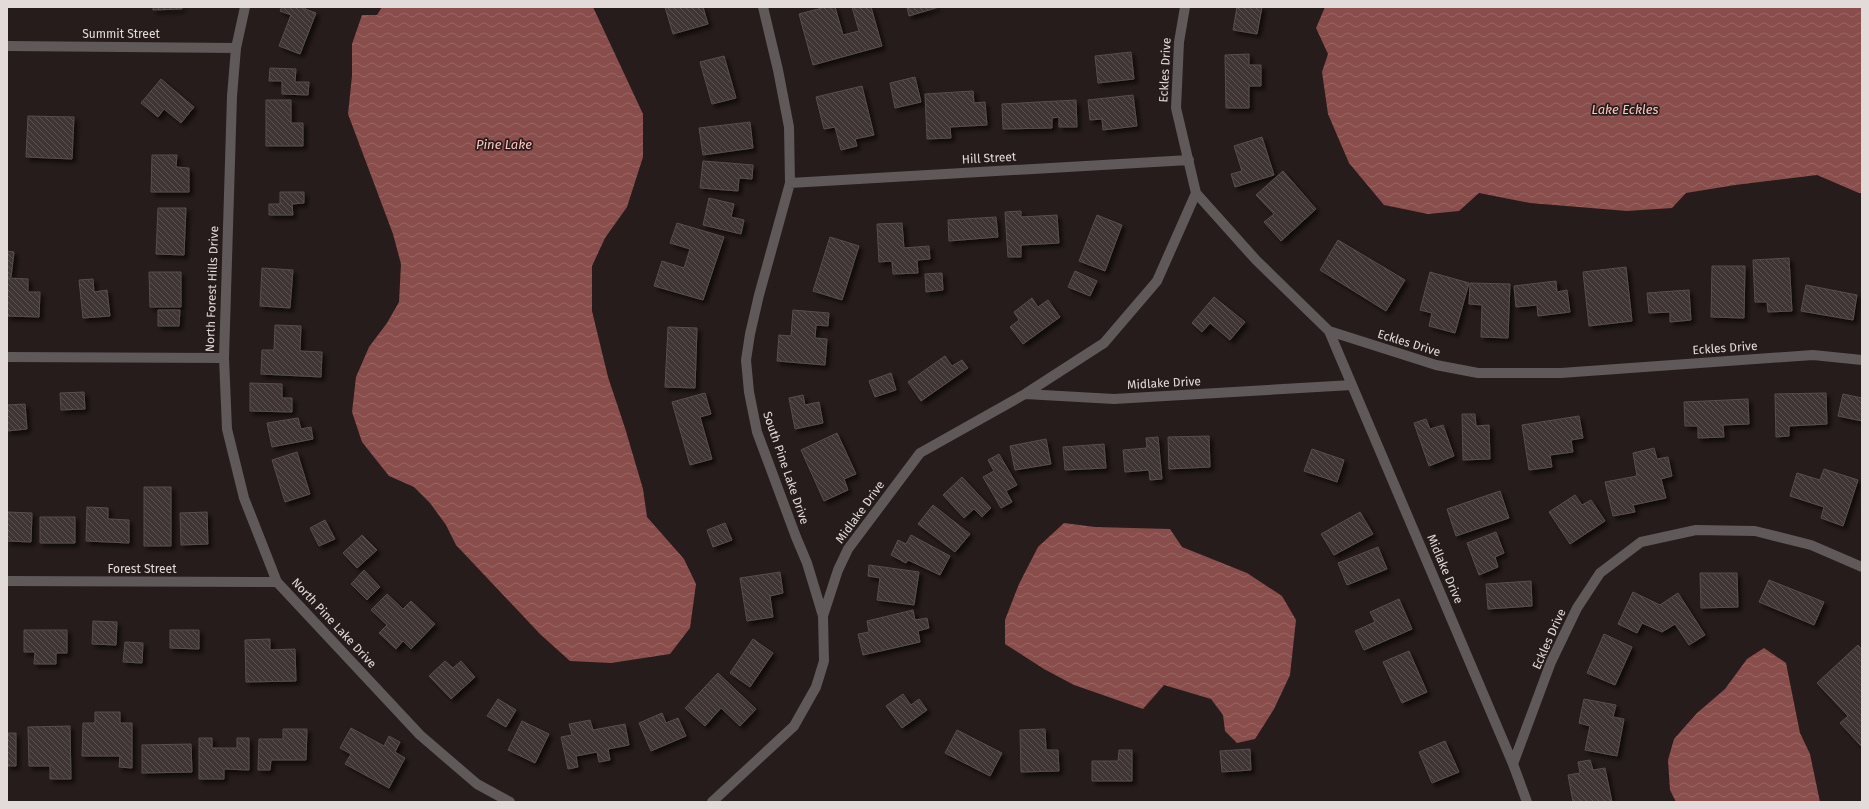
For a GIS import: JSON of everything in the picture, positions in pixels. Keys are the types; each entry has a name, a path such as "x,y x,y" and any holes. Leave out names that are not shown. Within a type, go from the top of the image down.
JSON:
{"street":[{"name":"North Forest Hills Drive","path":"7,357 224,358 232,96 236,48 245,7"},
{"name":"South Pine Lake Drive","path":"712,802 794,726 816,687 824,661 823,616 807,563 757,432 749,392 746,360 759,295 790,183 789,127 764,7"},
{"name":"Eckles Drive","path":"1185,7 1179,42 1176,108 1196,194 1256,260 1329,331 1436,365 1478,373 1561,372 1813,355 1862,360"},
{"name":"Summit Street","path":"7,46 236,48"},
{"name":"Hill Street","path":"790,183 1189,160"},
{"name":"Midlake Drive","path":"823,616 838,570 848,549 920,453 1026,394 1104,343 1157,281 1196,194"},
{"name":"Midlake Drive","path":"1329,331 1513,764"},
{"name":"North Pine Lake Drive","path":"224,358 227,428 244,498 277,582 420,735 477,784 510,802"},
{"name":"Midlake Drive","path":"1026,394 1114,399 1352,385"},
{"name":"Eckles Drive","path":"1513,764 1552,662 1577,608 1600,572 1641,542 1696,530 1755,531 1811,545 1862,567"},
{"name":"Forest Street","path":"7,581 277,582"},
{"path":"1513,764 1527,802"}],"water":[{"name":"Pine Lake","path":"382,7 593,7 643,114 643,157 627,207 605,238 592,266 592,311 608,377 643,489 647,517 684,559 696,584 690,628 670,654 611,663 570,661 540,634 456,545 446,525 430,503 414,487 389,476 362,442 352,412 356,377 369,347 387,323 399,302 401,264 393,234 348,114 352,76 352,44 362,15 377,15"},
{"name":"Lake Eckles","path":"1325,7 1862,7 1862,193 1817,175 1735,185 1686,193 1672,208 1627,211 1530,203 1479,193 1459,211 1428,214 1384,205 1349,163 1328,114 1322,72 1328,54 1316,28"},
{"path":"1064,523 1095,527 1170,529 1182,547 1247,573 1282,596 1296,620 1290,675 1274,709 1255,739 1237,743 1225,731 1223,715 1211,699 1164,685 1143,709 1074,685 1044,669 1005,644 1005,620 1019,584 1038,547"},
{"path":"1764,648 1786,663 1800,733 1810,754 1820,802 1676,802 1670,790 1668,760 1674,739 1697,713 1725,689 1747,659"}],"building":[{"path":"153,7 182,7 182,9 153,10"},
{"path":"282,7 306,7 305,9 316,13 300,54 279,46 291,15 280,11"},
{"path":"665,7 703,7 708,24 673,34"},
{"path":"826,7 835,7 843,35 859,31 852,7 871,7 882,46 813,65 799,14"},
{"path":"907,7 939,7 909,16"},
{"path":"1237,7 1262,7 1257,34 1233,30"},
{"path":"1131,52 1134,79 1098,83 1095,56"},
{"path":"1249,54 1249,65 1261,65 1261,86 1249,86 1249,108 1226,108 1225,55"},
{"path":"724,56 736,98 712,104 700,62"},
{"path":"270,68 296,69 295,82 309,82 308,95 282,94 282,81 269,81"},
{"path":"915,77 921,102 895,108 890,83"},
{"path":"161,79 194,107 181,123 164,109 158,117 141,103"},
{"path":"862,86 874,135 855,139 857,146 841,150 835,127 824,129 816,97"},
{"path":"973,91 974,103 985,102 987,125 950,127 951,138 927,139 925,94"},
{"path":"1133,95 1137,126 1103,130 1102,119 1090,120 1088,100"},
{"path":"266,100 291,100 291,123 303,123 303,146 266,146"},
{"path":"1076,100 1077,127 1059,127 1059,117 1052,118 1052,128 1003,129 1002,104"},
{"path":"28,116 74,117 72,159 26,157"},
{"path":"750,122 753,148 703,155 699,128"},
{"path":"1262,137 1274,175 1235,187 1231,174 1242,171 1234,146"},
{"path":"152,155 177,155 176,167 189,168 189,192 151,192"},
{"path":"703,161 753,165 752,179 739,178 738,191 700,188"},
{"path":"1283,171 1316,209 1281,241 1264,222 1274,214 1256,195"},
{"path":"280,192 304,192 304,203 292,204 293,215 269,215 269,204 280,204"},
{"path":"709,198 734,204 731,217 744,220 741,234 703,225"},
{"path":"158,208 186,208 184,255 156,254"},
{"path":"1021,211 1021,217 1057,215 1059,243 1021,245 1021,257 1008,257 1005,212"},
{"path":"1097,215 1122,225 1105,271 1079,261"},
{"path":"996,217 998,237 949,241 948,220"},
{"path":"677,223 724,237 703,300 654,286 662,261 684,268 690,249 670,243"},
{"path":"902,223 904,248 929,246 930,259 917,260 918,273 893,274 892,261 879,262 877,224"},
{"path":"830,237 859,246 842,300 813,291"},
{"path":"1338,240 1405,280 1386,311 1320,270"},
{"path":"7,251 14,252 11,277 7,277"},
{"path":"1789,258 1792,311 1768,312 1767,302 1755,302 1753,260"},
{"path":"1712,266 1745,266 1744,318 1711,317"},
{"path":"1626,267 1632,321 1589,326 1583,272"},
{"path":"262,268 293,270 290,308 260,306"},
{"path":"1075,271 1097,281 1090,296 1068,287"},
{"path":"149,272 181,272 181,307 150,307"},
{"path":"1430,272 1469,283 1455,333 1429,326 1432,313 1420,310"},
{"path":"942,273 943,290 926,292 925,274"},
{"path":"7,278 28,279 28,292 40,292 39,317 7,316"},
{"path":"93,279 94,292 107,290 110,316 83,318 79,280"},
{"path":"1556,281 1557,292 1567,290 1570,312 1538,316 1537,305 1516,307 1514,286"},
{"path":"1470,283 1510,284 1508,338 1481,337 1482,305 1469,304"},
{"path":"1806,285 1857,295 1853,320 1801,311"},
{"path":"1689,290 1691,320 1670,322 1670,312 1649,313 1647,293"},
{"path":"1214,297 1245,322 1230,340 1210,323 1202,332 1192,323"},
{"path":"1032,298 1038,307 1048,300 1060,317 1023,344 1010,327 1019,320 1014,312"},
{"path":"158,310 180,310 179,326 158,326"},
{"path":"793,310 829,313 828,326 816,325 815,338 827,339 825,365 777,361 779,335 791,336"},
{"path":"275,325 301,326 300,351 322,352 321,377 261,374 262,350 274,350"},
{"path":"668,327 697,328 695,388 665,387"},
{"path":"945,356 952,366 962,360 968,368 921,401 908,382"},
{"path":"891,373 896,390 875,397 869,381"},
{"path":"250,383 282,384 282,398 292,398 292,412 250,411"},
{"path":"84,392 85,409 61,410 60,393"},
{"path":"705,393 711,414 700,417 712,459 690,465 672,402"},
{"path":"1826,393 1827,424 1789,426 1789,436 1776,437 1775,394"},
{"path":"1843,394 1862,398 1862,421 1838,416"},
{"path":"803,395 805,405 819,402 823,423 795,429 789,398"},
{"path":"1748,399 1749,424 1723,425 1724,437 1698,438 1698,426 1685,426 1684,402"},
{"path":"25,404 27,429 7,431 7,405"},
{"path":"1462,414 1475,414 1476,426 1489,425 1490,459 1463,460"},
{"path":"1579,416 1583,438 1571,440 1573,452 1550,455 1552,467 1529,470 1522,425"},
{"path":"298,418 301,429 311,427 313,439 272,447 267,423"},
{"path":"1426,419 1430,429 1443,425 1454,456 1429,466 1414,423"},
{"path":"837,433 856,474 844,479 848,490 824,501 801,450"},
{"path":"1209,436 1210,467 1169,469 1168,437"},
{"path":"1158,437 1162,479 1150,480 1149,470 1125,472 1123,450 1147,448 1146,438"},
{"path":"1046,439 1051,464 1015,470 1010,446"},
{"path":"1104,444 1106,468 1065,470 1063,447"},
{"path":"1654,448 1657,459 1668,457 1672,476 1661,479 1666,498 1633,505 1635,512 1613,516 1605,482 1637,476 1633,453"},
{"path":"1312,449 1344,460 1337,482 1304,471"},
{"path":"297,452 310,494 285,502 272,460"},
{"path":"999,454 1017,485 1006,491 1012,502 1001,508 983,477 994,471 988,460"},
{"path":"1824,469 1858,480 1843,526 1821,518 1824,507 1790,496 1797,473 1820,480"},
{"path":"962,477 991,508 982,517 974,509 964,518 943,495"},
{"path":"144,487 171,487 171,546 144,546"},
{"path":"1500,491 1509,518 1456,536 1447,509"},
{"path":"1575,495 1582,505 1591,500 1605,521 1570,544 1549,512"},
{"path":"933,505 970,534 955,552 918,524"},
{"path":"87,507 108,508 108,519 129,520 129,543 86,541"},
{"path":"7,512 32,513 31,542 7,541"},
{"path":"207,512 208,544 181,545 180,513"},
{"path":"1360,512 1373,534 1334,555 1321,534"},
{"path":"40,517 75,517 75,543 40,543"},
{"path":"325,520 335,539 319,546 310,528"},
{"path":"725,523 732,540 713,547 707,530"},
{"path":"1496,532 1504,553 1495,557 1498,567 1479,575 1467,543"},
{"path":"362,535 377,550 357,568 343,553"},
{"path":"911,535 950,556 940,575 908,560 906,563 891,555 898,540 906,544"},
{"path":"1378,547 1387,569 1347,585 1338,563"},
{"path":"869,565 919,572 914,605 877,600 880,578 868,576"},
{"path":"364,570 380,587 367,600 351,584"},
{"path":"780,572 783,593 770,596 773,617 747,621 740,578"},
{"path":"1700,573 1737,573 1738,607 1701,608"},
{"path":"1769,580 1824,602 1814,625 1759,602"},
{"path":"1531,581 1532,606 1488,609 1486,584"},
{"path":"1633,592 1660,605 1678,593 1705,635 1689,645 1675,624 1662,632 1642,623 1637,633 1618,624"},
{"path":"387,594 403,609 411,601 435,624 411,649 403,641 396,649 379,633 387,625 371,610"},
{"path":"1399,599 1412,629 1364,650 1355,631 1375,622 1370,612"},
{"path":"913,610 915,620 927,618 929,628 918,631 920,642 863,655 858,634 869,632 867,621"},
{"path":"93,621 117,622 116,645 92,644"},
{"path":"24,630 67,630 67,653 56,653 56,664 34,664 35,652 24,652"},
{"path":"170,630 199,630 199,649 170,648"},
{"path":"1604,634 1632,647 1615,685 1587,673"},
{"path":"270,639 270,650 295,649 296,681 246,682 245,640"},
{"path":"753,639 773,653 750,687 730,673"},
{"path":"125,642 143,643 142,663 123,662"},
{"path":"1858,645 1862,650 1862,747 1840,723 1848,716 1817,683"},
{"path":"1409,651 1427,692 1402,703 1383,662"},
{"path":"445,661 453,668 461,661 475,677 451,699 429,676"},
{"path":"718,673 756,709 740,726 721,708 705,726 685,708"},
{"path":"903,694 911,705 919,699 927,710 902,728 886,706"},
{"path":"498,699 516,710 506,727 487,716"},
{"path":"1584,699 1616,705 1613,717 1624,719 1617,756 1585,750 1590,726 1579,723"},
{"path":"95,712 120,712 120,723 132,723 132,768 119,767 120,756 82,756 83,723 95,723"},
{"path":"662,713 666,723 678,718 686,736 651,751 639,723"},
{"path":"590,720 593,730 625,724 629,745 608,749 610,760 599,762 597,752 576,756 578,767 568,769 561,737 572,735 569,724"},
{"path":"522,721 549,734 535,763 508,750"},
{"path":"70,726 71,779 50,779 50,766 29,766 28,727"},
{"path":"351,728 384,746 389,736 400,742 395,752 405,758 389,788 345,764 351,754 340,748"},
{"path":"283,729 307,729 306,760 271,760 270,770 258,770 259,739 283,739"},
{"path":"1045,729 1046,750 1058,750 1059,771 1021,772 1020,730"},
{"path":"957,730 1002,753 990,776 945,753"},
{"path":"7,733 16,733 16,766 7,766"},
{"path":"199,738 212,738 212,748 237,748 237,738 249,738 249,770 224,769 224,779 199,779"},
{"path":"1445,741 1459,772 1432,783 1419,752"},
{"path":"191,744 192,772 142,773 142,745"},
{"path":"1250,749 1251,770 1222,772 1220,751"},
{"path":"1119,750 1132,750 1132,781 1092,781 1092,761 1118,761"},
{"path":"1590,760 1593,770 1605,768 1612,802 1573,802 1568,775 1580,773 1578,762"}]}
